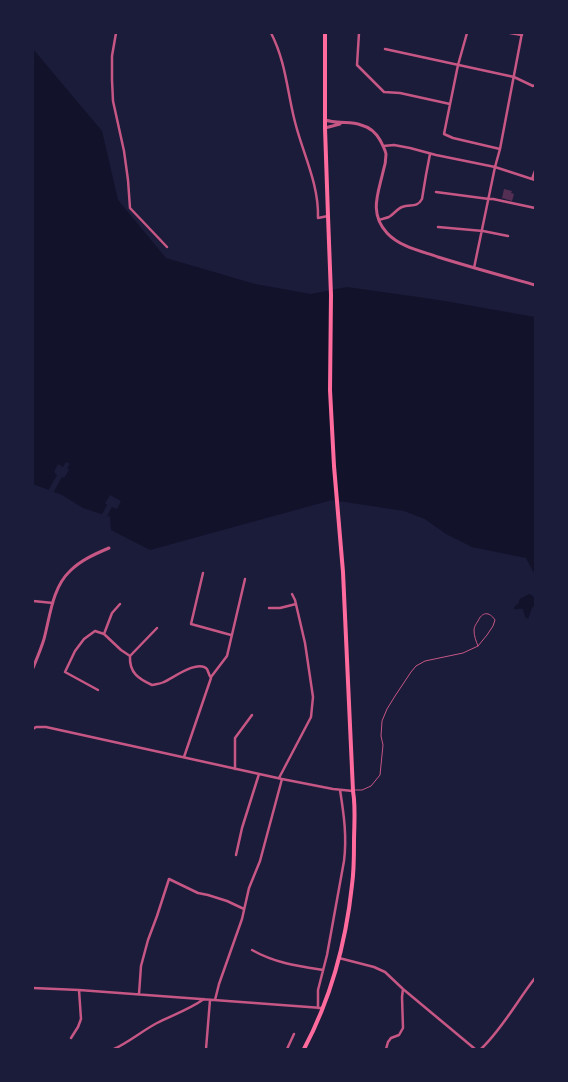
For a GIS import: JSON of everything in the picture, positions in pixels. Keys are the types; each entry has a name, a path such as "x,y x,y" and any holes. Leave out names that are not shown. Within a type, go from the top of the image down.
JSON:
{"highway":[{"path":"304,1049 323,1008 339,958 352,884 355,814 341,543 330,397 331,295 325,128 325,33"}],"street":[{"path":"116,33 112,56 112,80 114,101 124,151 130,208 167,247"},
{"path":"271,33 279,50 299,138 311,172 317,200 318,218 328,216"},
{"path":"359,33 357,65 384,92 400,93 450,104"},
{"path":"467,33 458,65 444,135 500,149"},
{"path":"474,268 500,149 522,34 510,33"},
{"path":"385,49 514,77 534,86 535,85"},
{"path":"325,120 357,124 370,129 383,146 386,160 377,195 377,213 383,228 398,243 474,268 535,285"},
{"path":"325,128 344,123"},
{"path":"383,146 402,146 430,154 495,168 534,179 535,171"},
{"path":"379,220 406,206 417,205 421,201 430,154"},
{"path":"436,192 489,199 492,198 534,208 535,204"},
{"path":"438,227 483,231 508,236"},
{"path":"33,668 44,639 53,603 59,588 69,572 81,562 109,548"},
{"path":"203,573 190,624 192,626 231,635"},
{"path":"184,757 211,678 227,656 244,579"},
{"path":"216,1000 219,984 238,930 249,888 260,862 280,778 311,717 313,697 305,643 296,604 292,594"},
{"path":"33,601 53,603"},
{"path":"104,634 112,613 120,604"},
{"path":"269,608 280,608 296,604"},
{"path":"157,628 130,656 130,661 136,676 152,685 163,683 190,668 199,666 207,669 211,678"},
{"path":"98,690 65,672 75,651 84,639 95,631 104,634 121,650 130,656"},
{"path":"235,769 235,738 252,715"},
{"path":"33,729 36,726 46,727 235,769 340,790 353,791"},
{"path":"236,856 242,828 259,774"},
{"path":"318,1008 318,990 327,955 344,861 345,818 340,790"},
{"path":"139,994 141,966 148,940 169,879 198,893 221,899 244,908"},
{"path":"252,950 264,957 291,965 323,970"},
{"path":"339,958 374,967 385,972 403,989 475,1049"},
{"path":"481,1049 498,1031 535,978"},
{"path":"33,988 139,994 323,1008"},
{"path":"386,1049 391,1038 399,1035 403,1028 403,989"},
{"path":"71,1038 81,1019 79,990"},
{"path":"114,1049 156,1024 204,999"},
{"path":"206,1049 210,1000"},
{"path":"287,1049 294,1034"}],"lane":[{"path":"353,791 362,790 372,786 380,775 383,745 382,721 395,696 416,666 425,661 463,653 478,646 495,620 490,614 482,614 474,628 478,646"}],"shaded area":[{"path":"33,49 102,131 118,200 166,258 255,284 311,294 347,287 439,300 535,317 535,575 526,558 472,547 446,534 425,519 404,511 332,500 150,550 111,530 110,517 83,508 62,495 33,484"},
{"path":"529,594 534,598 535,605 532,608 528,619 525,617 523,609 514,609 514,607 518,604 520,599"}],"pier":[{"path":"66,462 70,464 67,468 69,470 64,478 62,477 53,493 48,491 57,475 54,472 58,464 63,467"},
{"path":"110,495 121,501 117,509 112,507 106,518 101,516 107,505 105,503"}],"building":[{"path":"504,189 512,191 511,193 514,194 512,201 502,198"}]}
